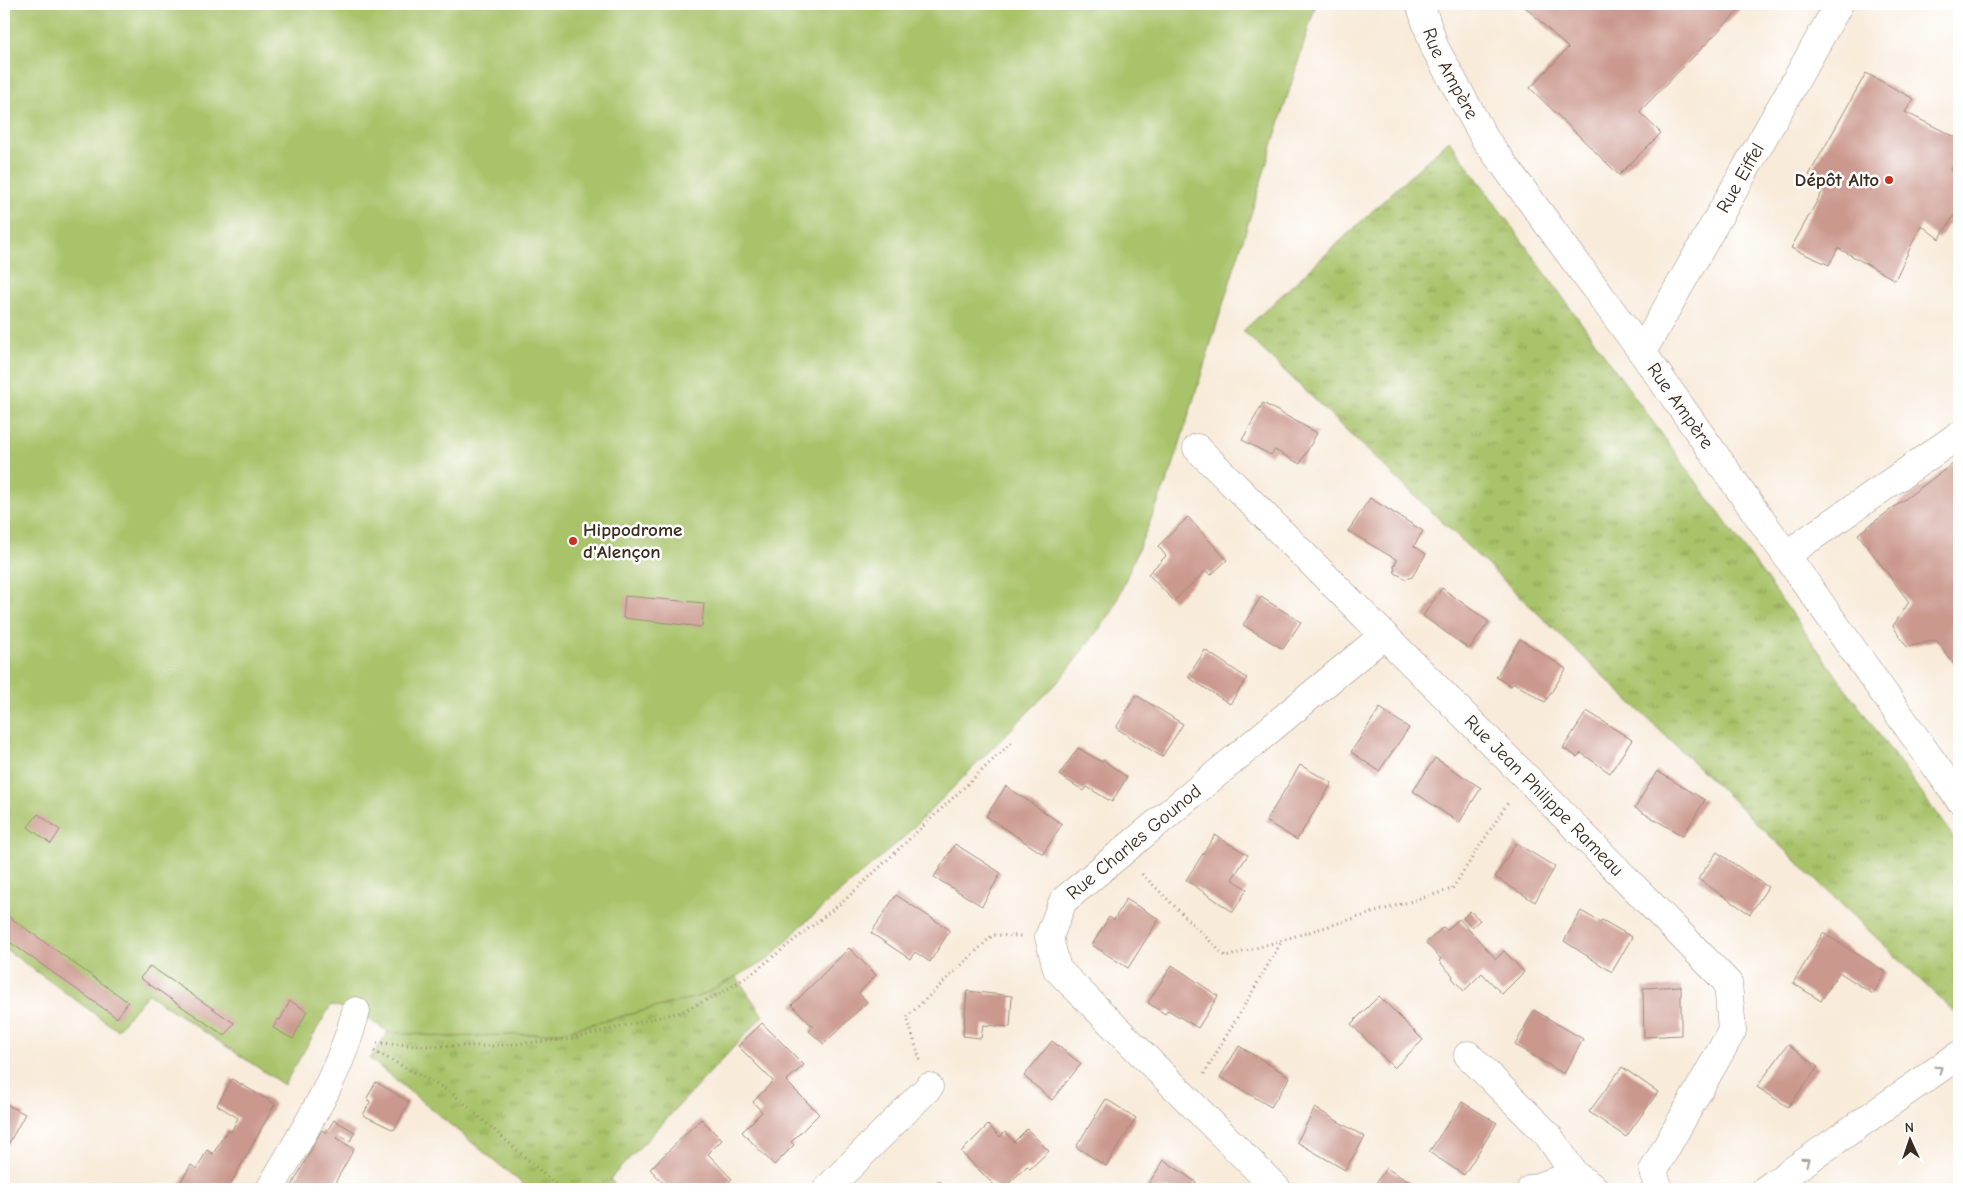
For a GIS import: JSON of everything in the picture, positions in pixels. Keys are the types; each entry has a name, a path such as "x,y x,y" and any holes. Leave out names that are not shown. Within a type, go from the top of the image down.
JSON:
{"street":[{"name":"Rue Ampère","path":"1420,4 1435,48 1485,139 1642,352 1959,799"},
{"name":"Rue Eiffel","path":"1642,352 1840,4"},
{"path":"1786,555 1959,435"},
{"name":"Rue Jean Philippe Rameau","path":"1197,448 1525,776 1728,983 1732,1030 1653,1171 1659,1189"},
{"name":"Rue Charles Gounod","path":"1049,937 1063,901 1384,635"},
{"path":"1049,937 1057,969 1278,1189"},
{"path":"270,1189 330,1084 353,1039 356,1011"},
{"path":"1468,1055 1548,1135 1585,1182"},
{"path":"1766,1189 1959,1055"},
{"path":"827,1189 929,1087"},
{"path":"1531,1189 1585,1182"}],"path":[{"path":"353,1039 426,1046 494,1046 570,1039 681,1012 723,992 754,972 846,899 1014,740"},
{"path":"1120,853 1226,957 1452,889 1525,776"},
{"path":"929,1087 907,1018 993,935 1049,937"},
{"path":"1188,1100 1282,940"},
{"path":"353,1039 451,1092 561,1189"}],"green space":[{"name":"Hippodrome d'Alençon","path":"4,4 1316,4 1172,469 1112,612 1060,680 904,837 801,926 769,959 700,996 557,1033 449,1037 388,1032 356,1011 331,1005 284,1085 148,994 117,1030 4,948"},
{"path":"1449,140 1959,845 1959,1017 1243,331"},
{"path":"736,976 763,1016 610,1179 619,1189 529,1189 370,1059 388,1032 449,1037 557,1033 700,996"}],"building":[{"path":"1522,4 1745,4 1639,112 1661,133 1619,175 1530,88 1568,48"},
{"name":"Dépôt Alto","path":"1866,73 1914,99 1905,112 1959,139 1959,156 1950,170 1959,176 1959,208 1939,239 1921,225 1895,280 1838,248 1829,265 1791,248 1826,185 1809,175"},
{"path":"1263,403 1317,433 1300,464 1275,450 1271,455 1242,440"},
{"path":"1959,459 1959,671 1936,640 1907,647 1893,626 1909,602 1858,534"},
{"path":"1370,498 1423,531 1414,546 1426,554 1412,577 1406,579 1395,573 1394,566 1397,560 1348,531"},
{"path":"1188,517 1227,560 1211,575 1206,571 1174,601 1148,574 1166,556 1158,546"},
{"path":"1442,588 1489,622 1469,649 1423,616"},
{"path":"625,596 704,603 702,627 623,618"},
{"path":"1261,597 1301,622 1283,649 1243,625"},
{"path":"1520,639 1566,669 1545,702 1514,683 1511,686 1496,677"},
{"path":"1205,650 1247,678 1230,704 1188,677"},
{"path":"1136,695 1183,724 1162,757 1116,728"},
{"path":"1380,708 1409,728 1379,771 1351,752"},
{"path":"1587,711 1632,740 1610,773 1581,753 1577,757 1563,748"},
{"path":"1078,748 1102,762 1103,760 1127,777 1112,802 1087,787 1084,791 1059,775"},
{"path":"1435,758 1481,788 1459,823 1413,791"},
{"path":"1300,765 1332,783 1297,840 1266,821"},
{"path":"1657,771 1705,800 1683,836 1635,808"},
{"path":"1006,786 1062,824 1043,854 986,816"},
{"path":"38,814 60,830 51,844 28,827"},
{"path":"1215,835 1248,855 1232,879 1247,889 1233,912 1186,880"},
{"path":"1516,843 1555,867 1535,902 1495,877"},
{"path":"955,844 1001,873 982,906 934,877"},
{"path":"1717,852 1768,887 1750,914 1698,879"},
{"path":"896,895 950,930 930,962 915,952 910,959 871,933"},
{"path":"1126,899 1159,919 1128,968 1092,945 1109,917 1114,920"},
{"path":"1470,911 1480,920 1472,927 1463,918"},
{"path":"1581,911 1600,922 1602,920 1632,937 1612,972 1564,941"},
{"path":"4,913 128,1002 117,1018 4,938"},
{"path":"1459,919 1496,959 1504,951 1524,972 1502,994 1482,973 1464,991 1439,961 1441,959 1426,943 1443,927 1447,930"},
{"path":"1823,933 1886,972 1873,994 1839,972 1821,1001 1793,983"},
{"path":"849,948 876,975 859,993 867,1002 824,1044 809,1031 813,1027 792,1005"},
{"path":"1172,965 1218,996 1198,1028 1168,1010 1165,1014 1148,1003"},
{"path":"150,966 234,1023 225,1036 140,978"},
{"path":"1681,986 1681,1035 1644,1037 1643,988"},
{"path":"967,991 1012,996 1010,1027 983,1025 981,1038 963,1036"},
{"path":"1379,996 1423,1040 1394,1068 1351,1024"},
{"path":"290,1001 307,1011 293,1039 273,1028 278,1019 280,1020"},
{"path":"1534,1010 1583,1039 1564,1074 1515,1045"},
{"path":"762,1023 804,1065 786,1081 819,1114 791,1142 794,1145 774,1165 742,1132 762,1112 753,1102 773,1081 738,1046"},
{"path":"1052,1041 1081,1064 1052,1100 1024,1076"},
{"path":"1788,1044 1818,1067 1788,1107 1757,1087"},
{"path":"1239,1046 1290,1077 1271,1107 1220,1077"},
{"path":"1622,1067 1658,1092 1626,1137 1589,1112"},
{"path":"232,1079 275,1104 228,1189 179,1189 177,1188 191,1165 197,1169 207,1150 213,1154 227,1130 231,1132 238,1118 217,1105"},
{"path":"376,1082 409,1102 394,1130 363,1115 370,1102 367,1098"},
{"path":"1106,1099 1136,1118 1106,1166 1076,1147"},
{"path":"1462,1102 1497,1123 1464,1175 1429,1152"},
{"path":"4,1103 25,1114 4,1152"},
{"path":"1315,1108 1365,1137 1345,1170 1297,1142"},
{"path":"701,1119 722,1140 708,1154 732,1179 722,1189 669,1189 650,1169"},
{"path":"334,1120 355,1132 350,1141 339,1135 336,1138 354,1149 332,1188 334,1189 290,1189 322,1130 326,1133"},
{"path":"988,1125 1000,1137 1005,1132 1014,1142 1027,1129 1049,1151 1030,1169 1027,1166 1003,1189 998,1189 961,1152"},
{"path":"1164,1160 1196,1182 1191,1189 1145,1189"},
{"path":"1386,1168 1419,1188 1419,1189 1372,1189"},
{"path":"938,1180 947,1189 929,1189"}],"place":[{"name":"Dépôt Alto","path":"1889,180"},
{"name":"Hippodrome d'Alençon","path":"573,541"}]}
